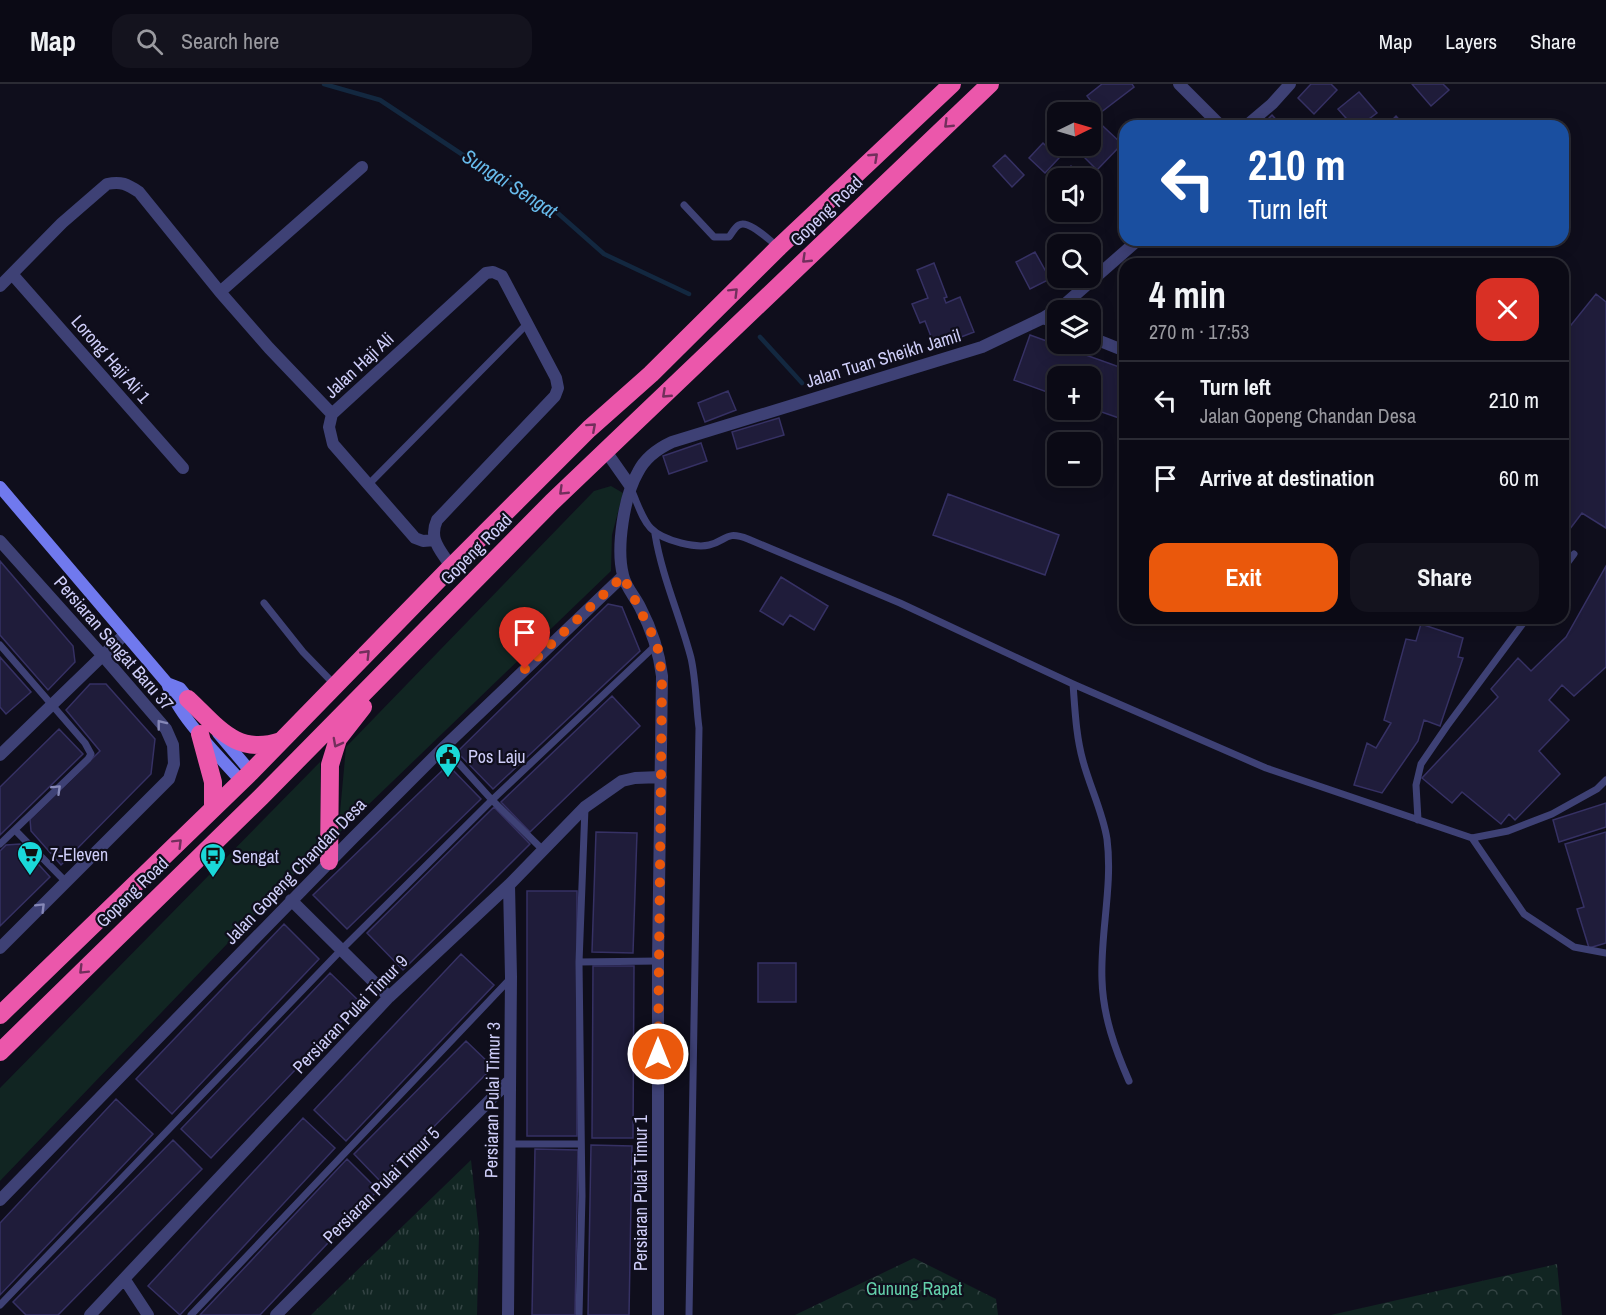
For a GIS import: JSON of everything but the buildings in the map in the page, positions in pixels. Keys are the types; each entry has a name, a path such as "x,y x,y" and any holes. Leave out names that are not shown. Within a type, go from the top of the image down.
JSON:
{"highway":[{"name":"Gopeng Road","path":"0,1015 213,808 248,779 281,741 589,429 651,374 779,248 952,84"},
{"name":"Gopeng Road","path":"0,1052 261,797 605,450 990,84"},
{"path":"526,491 540,486 580,451 605,450 609,435 621,413 644,391 651,374"},
{"path":"110,943 142,901 235,806 248,779 274,769 340,702 379,677"},
{"path":"329,861 328,781 332,752 338,739 373,692 379,677"},
{"path":"188,699 231,738 246,746 265,747 281,741"},
{"path":"200,734 213,782 213,808"}],"street":[{"path":"1179,84 1215,120"},
{"path":"1253,120 1290,84"},
{"path":"220,292 362,167"},
{"name":"Jalan Haji Ali","path":"0,286 62,223 107,184 126,183 139,192 268,348 332,414 486,273 493,272 502,276 556,378 558,388 555,396 438,520 433,530 435,540"},
{"name":"Jalan Tuan Sheikh Jamil","path":"623,576 621,548 630,487 647,458 660,448 672,442 982,347 1043,318 1073,297 1131,246"},
{"name":"Lorong Haji Ali 1","path":"12,274 183,468"},
{"path":"1043,318 1047,320"},
{"path":"1101,341 1119,349"},
{"path":"332,414 329,428 333,444 415,538 423,541 435,540 451,567"},
{"path":"605,450 630,487"},
{"path":"0,487 167,683 171,695 200,734 248,779"},
{"name":"Persiaran Sengat Baru 37","path":"0,542 166,729 173,745 174,764 169,779 66,882"},
{"name":"Persiaran Pulai Timur 1","path":"623,576 657,644 662,676 658,961 658,1315"},
{"name":"Jalan Gopeng Chandan Desa","path":"0,1200 329,861 444,747 623,576"},
{"path":"1,750 125,634"},
{"path":"167,683 180,688 248,779"},
{"name":"Persiaran Pulai Timur 9","path":"90,1315 389,997 509,885 585,807 622,781 661,777"},
{"path":"0,948 66,882"},
{"name":"Persiaran Pulai Timur 3","path":"508,1315 511,977 509,885"},
{"path":"291,900 389,997"},
{"name":"Persiaran Pulai Timur 5","path":"276,1315 510,1080"},
{"path":"125,1280 148,1315"}],"lane":[{"path":"684,205 714,237 729,237 739,224 744,223 750,225 779,248"},
{"path":"369,484 528,323"},
{"path":"630,487 646,524 655,534 695,545 709,545 723,538 737,535 748,538 900,603 1073,684 1266,768 1472,838 1508,831 1552,814 1597,789 1606,780"},
{"path":"655,534 659,560 692,662 699,728 689,1315"},
{"path":"1569,561 1574,554"},
{"path":"264,603 303,652 336,686"},
{"path":"1418,819 1416,786 1421,764 1523,624"},
{"path":"0,1305 342,949 492,800 657,644"},
{"path":"0,645 86,743 91,754 0,844"},
{"path":"1073,684 1082,759 1107,838 1108,866 1102,981 1107,1017 1117,1054 1129,1081"},
{"path":"444,747 492,800 543,850"},
{"path":"579,1315 581,1144 579,962 585,807"},
{"path":"15,830 66,882"},
{"path":"1472,838 1524,914 1574,947 1606,953"},
{"path":"579,962 658,961"},
{"path":"191,1315 511,977"},
{"path":"509,1144 581,1144"}],"green space":[{"path":"611,486 623,493 612,535 611,571 338,834 346,747 594,491"},
{"path":"320,762 321,846 0,1181 0,1088"},
{"path":"471,1160 479,1233 477,1315 311,1315"},
{"name":"Gunung Rapat","path":"914,1258 996,1299 998,1315 795,1315"},
{"path":"1557,1264 1562,1315 1331,1315"}],"waterway":[{"name":"Sungai Sengat","path":"324,84 380,100 469,159 552,208 604,254 689,294"},
{"name":"Sungai Sengat","path":"760,337 802,383"}],"place":[{"name":"Pos Laju","path":"448,779"},
{"name":"7-Eleven","path":"30,877"},
{"name":"Sengat","path":"213,879"}],"route":[{"path":"525,669 623,576 657,644 662,676 658,1054"}]}
